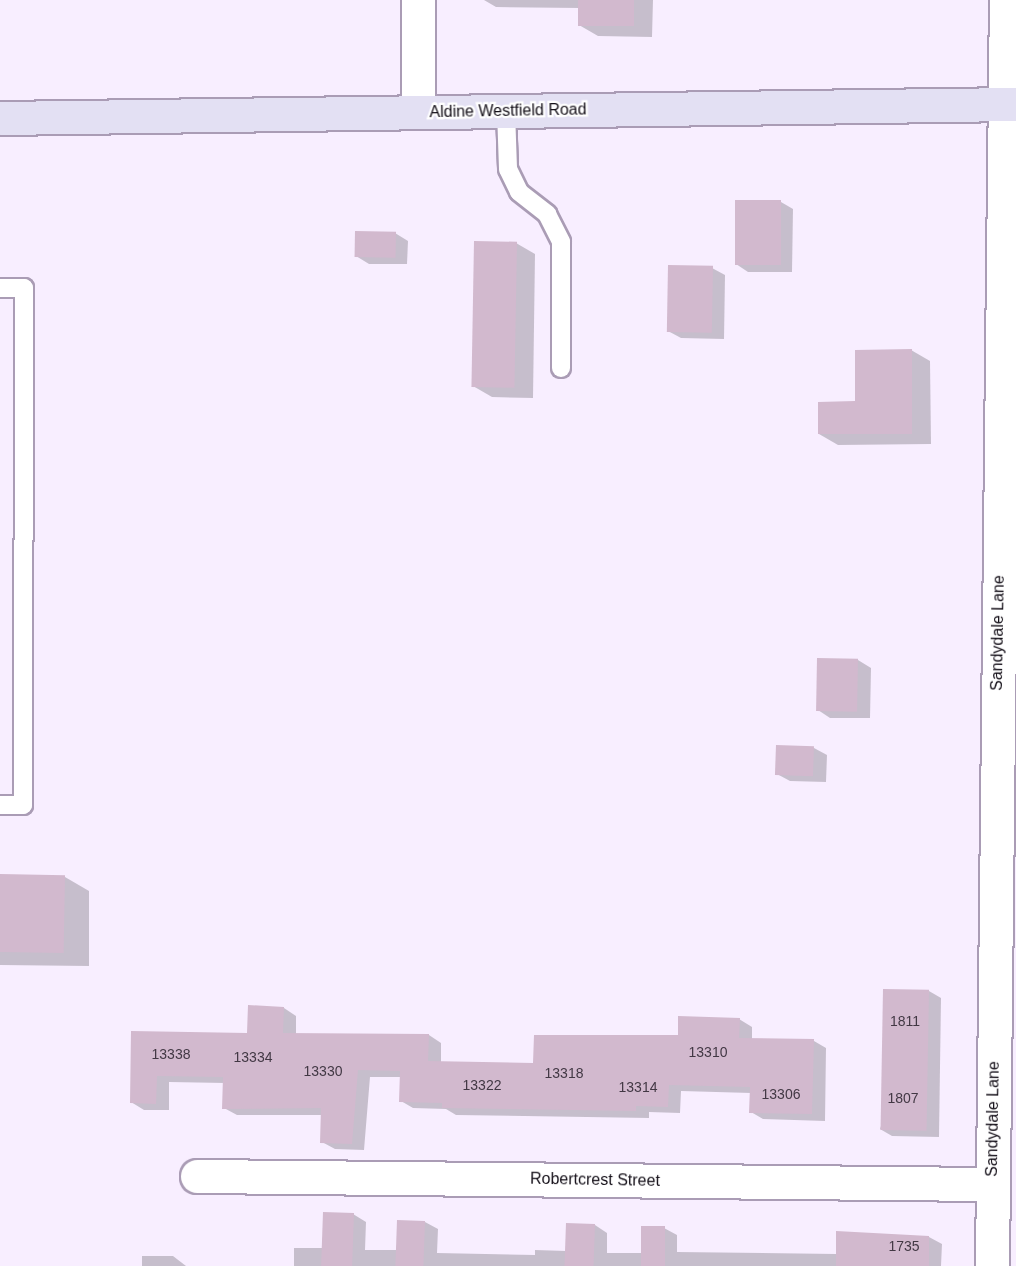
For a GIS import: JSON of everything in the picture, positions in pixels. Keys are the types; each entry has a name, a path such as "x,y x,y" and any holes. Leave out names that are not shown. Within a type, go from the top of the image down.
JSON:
{"main road":[{"name":"Aldine Westfield Road","path":"0,118 1011,104"}],"street":[{"path":"417,112 418,0"},
{"name":"Sandydale Lane","path":"992,1266 1008,500 1011,104 1006,0"},
{"name":"Robertcrest Street","path":"197,1176 993,1184"}],"lane":[{"path":"506,111 508,169 519,192 547,214 561,242 561,368"},
{"path":"0,288 24,288 24,311 22,806 0,805"}],"building":[{"path":"578,0 634,0 634,26 578,26"},
{"path":"735,200 781,200 781,265 735,265"},
{"path":"355,231 396,232 396,258 355,257"},
{"path":"474,241 517,242 514,388 471,387"},
{"path":"668,265 713,266 712,333 667,332"},
{"path":"912,349 912,434 818,434 818,402 855,401 855,350"},
{"path":"817,658 858,659 857,712 816,711"},
{"path":"776,745 814,746 813,776 775,775"},
{"path":"0,874 65,875 64,953 0,952"},
{"path":"883,989 929,990 927,1131 881,1130"},
{"path":"248,1005 284,1007 283,1033 429,1034 428,1061 533,1063 534,1035 678,1035 678,1016 740,1018 739,1038 814,1039 812,1114 749,1113 750,1087 669,1085 668,1107 636,1106 636,1111 442,1108 442,1103 399,1102 400,1071 358,1070 352,1144 320,1143 321,1108 222,1109 223,1077 157,1076 156,1104 130,1103 131,1031 247,1033"},
{"path":"323,1212 354,1213 352,1266 321,1266"},
{"path":"397,1220 425,1221 423,1266 395,1266"},
{"path":"566,1223 595,1224 594,1266 564,1266"},
{"path":"641,1226 665,1226 665,1266 641,1266"},
{"path":"836,1231 929,1236 929,1266 836,1266"}]}
